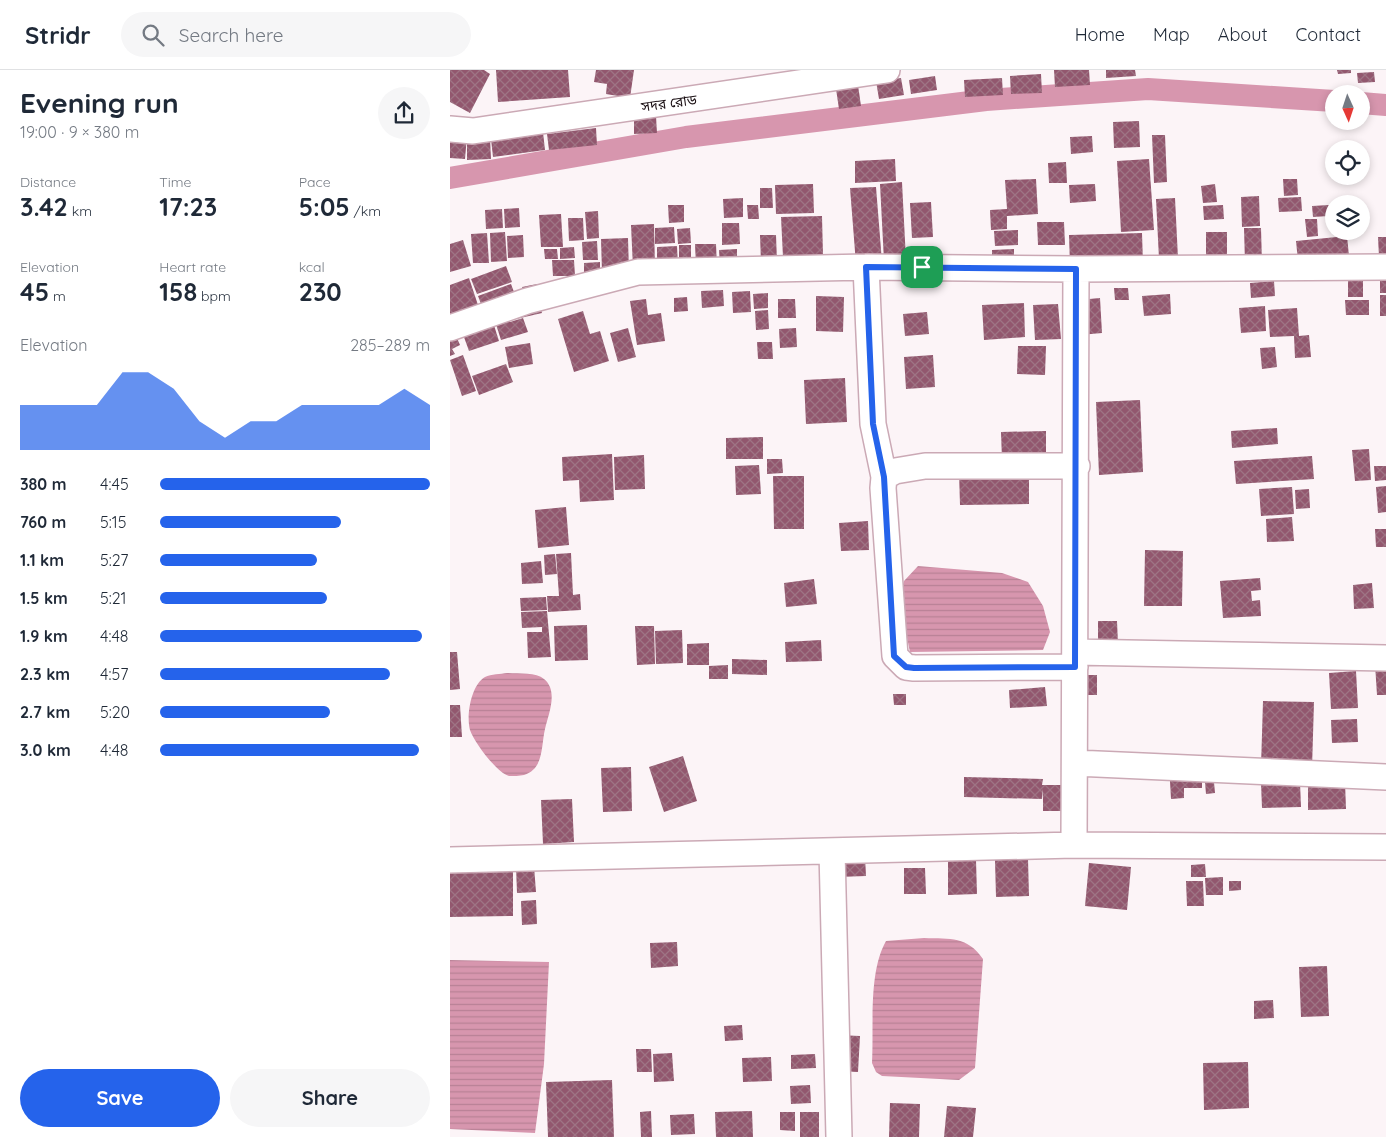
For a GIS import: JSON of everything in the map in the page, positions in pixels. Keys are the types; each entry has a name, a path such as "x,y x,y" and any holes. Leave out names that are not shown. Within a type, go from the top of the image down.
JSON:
{"street":[{"name":"সদর রোড","path":"450,129 474,130 887,70"},
{"path":"866,267 873,424 884,477 894,656 906,667 1075,660 1386,658"},
{"path":"450,328 527,301 638,272 866,267 1076,269 1386,267"},
{"path":"1074,846 1077,466 1076,269"},
{"path":"884,477 894,471 925,466 1077,466"},
{"path":"1075,763 1386,777"},
{"path":"450,860 1074,846 1386,847"},
{"path":"832,852 839,1137"}],"shaded area":[{"path":"918,566 1002,573 1028,582 1043,606 1050,632 1043,650 910,652 899,600 904,581"},
{"path":"507,673 532,674 541,677 548,684 552,696 538,762 535,768 522,775 509,776 498,769 476,742 469,724 471,701 480,681 487,676"},
{"path":"924,938 958,940 971,946 983,959 975,1068 959,1080 882,1076 876,1072 872,1063 874,984 880,954 886,941"},
{"path":"450,960 549,962 544,1064 535,1133 450,1129"}],"building":[{"path":"450,70 484,70 490,74 470,113 450,102"},
{"path":"496,70 568,70 570,97 498,102"},
{"path":"596,70 634,70 630,98 606,94 607,84 594,82"},
{"path":"1054,70 1089,70 1090,85 1055,87"},
{"path":"1106,70 1135,70 1136,76 1106,78"},
{"path":"1337,70 1351,70 1351,73 1338,74"},
{"path":"1374,72 1375,82 1358,83 1357,73"},
{"path":"1041,74 1042,93 1011,94 1010,76"},
{"path":"935,76 937,90 911,94 909,80"},
{"path":"901,78 904,95 879,99 876,81"},
{"path":"1002,78 1003,95 965,97 964,80"},
{"path":"858,85 861,106 839,109 836,89"},
{"path":"656,116 657,133 634,134 634,117"},
{"path":"1139,121 1140,147 1114,148 1113,122"},
{"path":"596,128 597,145 549,150 547,134"},
{"path":"543,132 545,150 493,157 491,139"},
{"path":"450,135 467,136 465,159 450,158"},
{"path":"1152,135 1165,135 1167,182 1154,183"},
{"path":"1092,136 1093,152 1071,154 1070,137"},
{"path":"467,137 490,138 491,159 467,160"},
{"path":"895,159 896,181 855,183 855,161"},
{"path":"1149,159 1154,230 1121,232 1117,161"},
{"path":"1066,162 1067,183 1049,183 1048,163"},
{"path":"1036,179 1038,214 1007,216 1007,229 991,230 990,210 1007,209 1005,180"},
{"path":"1283,179 1297,179 1298,195 1284,196"},
{"path":"902,182 906,260 884,261 880,184"},
{"path":"813,184 814,213 776,214 775,185"},
{"path":"1095,184 1096,201 1070,203 1069,185"},
{"path":"1215,184 1217,202 1203,203 1201,186"},
{"path":"876,187 882,262 856,264 850,188"},
{"path":"760,188 772,188 773,208 760,208"},
{"path":"1259,196 1260,226 1242,227 1241,197"},
{"path":"1301,197 1302,211 1279,212 1278,198"},
{"path":"743,198 743,217 724,218 723,199"},
{"path":"1175,198 1178,258 1159,259 1156,199"},
{"path":"931,202 933,237 912,238 910,203"},
{"path":"668,205 684,205 684,222 669,223"},
{"path":"747,205 758,205 759,219 748,219"},
{"path":"1223,205 1224,219 1204,220 1203,206"},
{"path":"1325,205 1325,216 1313,217 1312,206"},
{"path":"519,208 520,227 505,228 504,209"},
{"path":"502,209 503,228 486,229 485,210"},
{"path":"598,211 599,238 587,239 585,212"},
{"path":"561,214 563,247 541,247 539,215"},
{"path":"822,216 823,255 783,257 781,217"},
{"path":"568,218 583,218 584,240 569,241"},
{"path":"1305,219 1317,219 1318,236 1307,237"},
{"path":"1037,222 1064,222 1065,245 1038,245"},
{"path":"722,223 739,223 740,244 722,245"},
{"path":"654,224 655,267 633,268 631,225"},
{"path":"674,227 675,243 655,244 655,228"},
{"path":"690,228 691,243 678,244 677,229"},
{"path":"1244,228 1261,228 1262,263 1245,263"},
{"path":"1018,230 1018,245 995,246 994,231"},
{"path":"505,232 507,261 491,262 490,233"},
{"path":"1206,232 1227,232 1227,262 1206,262"},
{"path":"487,233 489,263 473,263 471,234"},
{"path":"1142,233 1143,263 1070,265 1069,235"},
{"path":"523,235 524,257 508,258 507,236"},
{"path":"760,235 776,235 777,261 761,262"},
{"path":"1378,237 1386,237 1386,256 1379,257"},
{"path":"628,238 629,271 602,272 601,239"},
{"path":"1325,238 1325,240 1347,240 1349,256 1298,261 1296,241"},
{"path":"463,240 471,266 450,272 450,244"},
{"path":"597,241 598,260 583,260 582,242"},
{"path":"695,244 716,244 717,266 696,266"},
{"path":"679,245 691,245 691,266 679,266"},
{"path":"677,246 678,266 657,267 657,247"},
{"path":"574,247 575,258 560,259 560,248"},
{"path":"544,249 557,249 558,259 545,259"},
{"path":"737,249 737,265 720,265 719,250"},
{"path":"1014,249 1014,261 992,262 992,250"},
{"path":"552,260 574,260 575,276 553,276"},
{"path":"600,262 600,274 584,275 584,263"},
{"path":"506,266 512,282 477,294 471,279"},
{"path":"1380,273 1386,273 1386,293 1380,293"},
{"path":"469,278 481,314 450,319 450,285"},
{"path":"1348,278 1363,278 1363,297 1348,297"},
{"path":"1274,281 1275,296 1251,298 1250,283"},
{"path":"511,284 517,300 484,312 478,296"},
{"path":"537,284 539,295 524,298 522,287"},
{"path":"1114,288 1128,288 1129,300 1115,300"},
{"path":"723,290 724,306 702,308 701,291"},
{"path":"750,291 751,312 733,313 732,292"},
{"path":"768,293 768,308 754,309 753,294"},
{"path":"1170,294 1171,314 1144,316 1142,296"},
{"path":"1380,295 1386,295 1386,316 1380,316"},
{"path":"816,296 844,297 843,332 816,331"},
{"path":"687,297 688,311 674,312 674,298"},
{"path":"1100,298 1102,333 1080,335 1078,300"},
{"path":"646,299 648,315 661,313 665,341 637,345 630,301"},
{"path":"778,299 795,299 796,318 778,318"},
{"path":"1345,300 1369,300 1369,315 1346,315"},
{"path":"1024,303 1025,337 984,340 982,305"},
{"path":"540,304 542,313 516,319 514,311"},
{"path":"1058,304 1061,339 1035,340 1033,305"},
{"path":"1265,306 1266,331 1241,333 1239,308"},
{"path":"1297,308 1299,336 1309,335 1311,357 1295,358 1294,336 1270,337 1268,310"},
{"path":"768,310 769,329 756,330 755,311"},
{"path":"507,311 510,322 523,318 528,332 501,340 493,315"},
{"path":"583,311 590,334 600,331 609,361 574,372 558,319"},
{"path":"927,312 929,334 905,336 903,314"},
{"path":"491,316 499,341 469,351 460,326"},
{"path":"628,328 636,357 618,362 610,333"},
{"path":"796,328 797,347 780,348 779,329"},
{"path":"454,331 460,345 452,349 455,354 450,356 450,333"},
{"path":"757,342 772,342 773,359 758,359"},
{"path":"530,343 533,364 509,368 505,347"},
{"path":"1018,346 1046,346 1045,375 1017,374"},
{"path":"1275,347 1277,367 1262,369 1260,348"},
{"path":"463,355 476,391 462,396 450,360"},
{"path":"933,355 935,387 906,389 904,357"},
{"path":"506,364 513,382 479,395 472,376"},
{"path":"845,378 847,422 806,424 804,380"},
{"path":"1140,400 1143,472 1099,475 1096,402"},
{"path":"1277,428 1278,444 1232,448 1231,431"},
{"path":"1046,431 1046,459 1002,460 1001,432"},
{"path":"763,437 763,459 726,459 726,438"},
{"path":"1369,449 1371,480 1355,481 1352,450"},
{"path":"612,454 614,500 580,502 579,480 563,481 562,457"},
{"path":"644,455 645,489 615,490 614,457"},
{"path":"1312,456 1314,479 1236,484 1234,461"},
{"path":"767,459 782,459 783,473 767,474"},
{"path":"759,465 761,494 736,495 735,466"},
{"path":"1374,466 1386,466 1386,480 1375,481"},
{"path":"1029,471 1029,504 960,505 959,472"},
{"path":"773,476 804,476 804,529 774,529"},
{"path":"1386,486 1386,512 1378,513 1376,487"},
{"path":"1292,487 1294,514 1261,516 1259,489"},
{"path":"1309,489 1310,508 1296,509 1295,490"},
{"path":"566,507 569,545 538,548 535,510"},
{"path":"1292,517 1294,541 1267,542 1266,519"},
{"path":"868,521 869,550 841,551 839,523"},
{"path":"1375,529 1386,529 1386,547 1376,547"},
{"path":"1145,550 1183,551 1182,606 1144,606"},
{"path":"571,553 573,595 580,594 581,610 548,612 547,596 559,596 556,554"},
{"path":"555,554 557,574 545,575 544,555"},
{"path":"541,561 543,583 522,584 521,563"},
{"path":"1260,578 1261,590 1251,591 1252,601 1260,600 1261,616 1223,618 1220,581"},
{"path":"814,579 817,604 786,607 784,583"},
{"path":"1372,583 1374,608 1354,609 1353,585"},
{"path":"546,597 547,610 521,611 520,598"},
{"path":"547,611 551,657 528,658 527,632 542,632 542,627 522,628 521,612"},
{"path":"1098,621 1117,621 1118,644 1098,644"},
{"path":"587,625 588,660 555,661 554,626"},
{"path":"635,626 654,626 655,664 637,665"},
{"path":"682,630 683,663 656,664 655,631"},
{"path":"821,640 822,661 786,662 785,642"},
{"path":"709,643 709,665 687,665 687,644"},
{"path":"450,652 457,652 460,689 450,690"},
{"path":"732,659 767,660 767,675 732,674"},
{"path":"1375,664 1386,664 1386,695 1377,695"},
{"path":"728,665 728,679 709,679 709,666"},
{"path":"1356,671 1358,708 1331,709 1329,673"},
{"path":"1083,675 1097,675 1097,695 1083,695"},
{"path":"1045,687 1047,706 1010,708 1009,690"},
{"path":"893,694 906,694 906,705 894,705"},
{"path":"1263,701 1314,702 1312,769 1261,767"},
{"path":"450,705 460,705 462,737 450,737"},
{"path":"1357,719 1358,742 1332,743 1331,720"},
{"path":"683,756 697,801 664,812 649,767"},
{"path":"631,767 632,811 603,812 601,768"},
{"path":"1202,776 1202,788 1184,788 1184,798 1171,799 1170,781"},
{"path":"964,777 1043,779 1042,785 1062,785 1062,811 1043,811 1043,789 1042,799 964,797"},
{"path":"1205,782 1214,782 1215,793 1206,794"},
{"path":"1300,782 1301,807 1262,808 1261,783"},
{"path":"1345,782 1346,809 1308,810 1308,783"},
{"path":"572,799 574,842 543,844 541,800"},
{"path":"838,856 865,856 866,876 838,877"},
{"path":"1028,859 1029,896 996,897 995,860"},
{"path":"976,860 977,894 948,895 948,861"},
{"path":"1089,863 1131,867 1127,910 1085,906"},
{"path":"1205,864 1206,877 1191,877 1191,865"},
{"path":"450,866 513,866 513,916 450,917"},
{"path":"534,866 536,892 517,893 516,867"},
{"path":"904,868 925,868 926,894 904,894"},
{"path":"1223,877 1223,895 1206,895 1205,878"},
{"path":"1186,881 1203,881 1204,906 1187,906"},
{"path":"1229,881 1241,881 1241,890 1229,891"},
{"path":"536,900 537,924 522,925 521,901"},
{"path":"677,942 678,966 651,968 650,943"},
{"path":"1327,966 1329,1016 1301,1017 1299,967"},
{"path":"1273,1000 1274,1018 1254,1019 1254,1001"},
{"path":"742,1025 743,1040 725,1041 724,1026"},
{"path":"838,1035 860,1036 858,1072 836,1071"},
{"path":"636,1049 651,1049 652,1072 637,1072"},
{"path":"672,1053 674,1081 654,1082 653,1054"},
{"path":"815,1054 816,1068 791,1069 791,1055"},
{"path":"771,1057 772,1081 743,1082 742,1058"},
{"path":"1248,1062 1249,1108 1204,1110 1203,1063"},
{"path":"612,1080 614,1137 548,1137 546,1082"},
{"path":"810,1085 811,1103 791,1104 790,1086"},
{"path":"890,1103 920,1104 919,1137 889,1137"},
{"path":"947,1106 976,1108 973,1137 944,1137"},
{"path":"651,1111 652,1137 641,1137 640,1112"},
{"path":"752,1111 753,1137 716,1137 715,1112"},
{"path":"780,1112 795,1112 795,1131 780,1130"},
{"path":"800,1112 819,1112 819,1137 800,1137"},
{"path":"694,1114 695,1134 671,1135 670,1115"}],"waterway":[{"path":"450,178 686,137 986,100 1148,89 1325,100"},
{"path":"1370,104 1386,105"}],"route":[{"path":"866,267 922,267 1076,269 1075,667 914,668 906,667 894,656 883,488 884,477 873,424 866,267"}]}
